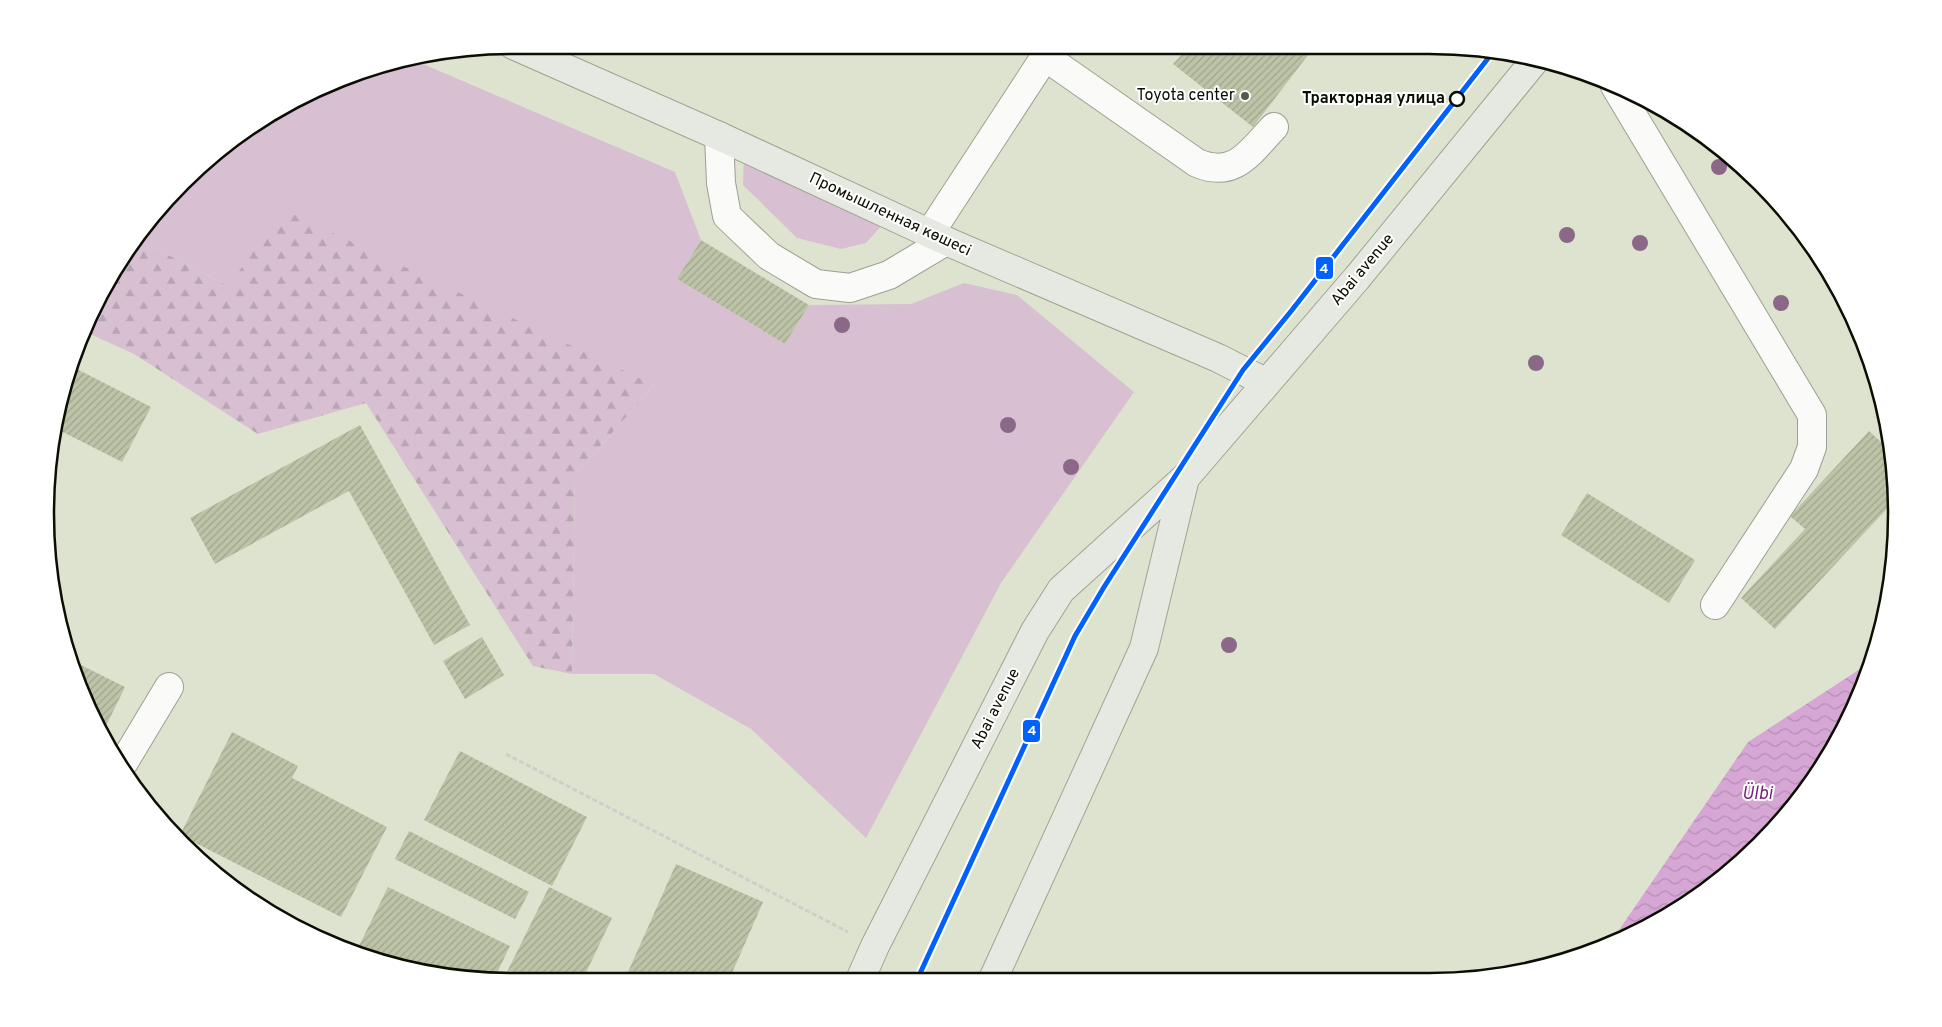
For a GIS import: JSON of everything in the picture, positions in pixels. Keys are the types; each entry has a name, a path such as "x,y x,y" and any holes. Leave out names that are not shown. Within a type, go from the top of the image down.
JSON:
{"main road":[{"name":"Промышленная көшесі","path":"539,54 938,237 1218,358 1267,383"},
{"name":"Abai avenue","path":"863,973 1035,631 1061,590 1185,478 1357,278 1531,66"},
{"name":"Abai avenue","path":"996,973 1144,648 1185,478"}],"lane":[{"path":"719,136 721,183 727,216 769,256 816,284 850,288 889,275 938,237 1046,54"},
{"path":"1052,54 1197,163 1209,168 1223,168 1242,161 1274,128"},
{"path":"1623,97 1812,415 1812,447 1804,469 1714,605"},
{"path":"125,760 169,688"}],"path":[{"path":"506,754 875,946"}],"green space":[{"path":"422,63 675,172 701,240 677,279 785,344 809,305 911,304 964,283 1017,295 1134,392 1001,583 866,838 751,729 654,674 572,674 575,475 654,385 229,286 143,242 188,188 210,168 258,131 310,101 338,89 395,69"},
{"path":"744,148 891,215 866,243 841,249 797,238 743,185"},
{"path":"282,209 654,385 575,475 572,674 533,666 366,403 258,434 134,354 91,334 115,284 143,242 229,286"}],"water":[{"name":"Ülbi","path":"1861,668 1841,717 1811,769 1774,817 1754,839 1732,859 1684,896 1658,912 1617,932 1748,742"}],"building":[{"name":"Toyota center","path":"1182,54 1309,54 1253,127 1173,64"},
{"path":"701,240 809,305 785,344 677,279"},
{"path":"77,369 151,407 122,462 62,431 69,395"},
{"path":"360,425 470,625 434,645 349,491 215,564 190,518"},
{"path":"1869,431 1882,443 1888,508 1775,629 1741,598 1805,529 1790,516"},
{"path":"1587,493 1695,560 1669,603 1561,535"},
{"path":"482,637 504,675 465,699 443,661"},
{"path":"79,664 125,687 106,726"},
{"path":"232,732 298,766 292,778 387,827 341,917 188,839 182,832"},
{"path":"460,751 587,817 552,886 424,820"},
{"path":"409,831 529,892 515,919 395,859"},
{"path":"676,864 763,902 732,973 628,973"},
{"path":"388,887 510,946 497,972 453,969 424,964 395,958 359,946"},
{"path":"549,887 612,918 586,973 507,973"}],"transit line":[{"name":"4","path":"920,973 1075,636 1104,587 1243,370 1488,58"}],"place":[{"name":"Toyota center","path":"1245,96"},
{"name":"Тракторная улица","path":"1457,99"}]}
